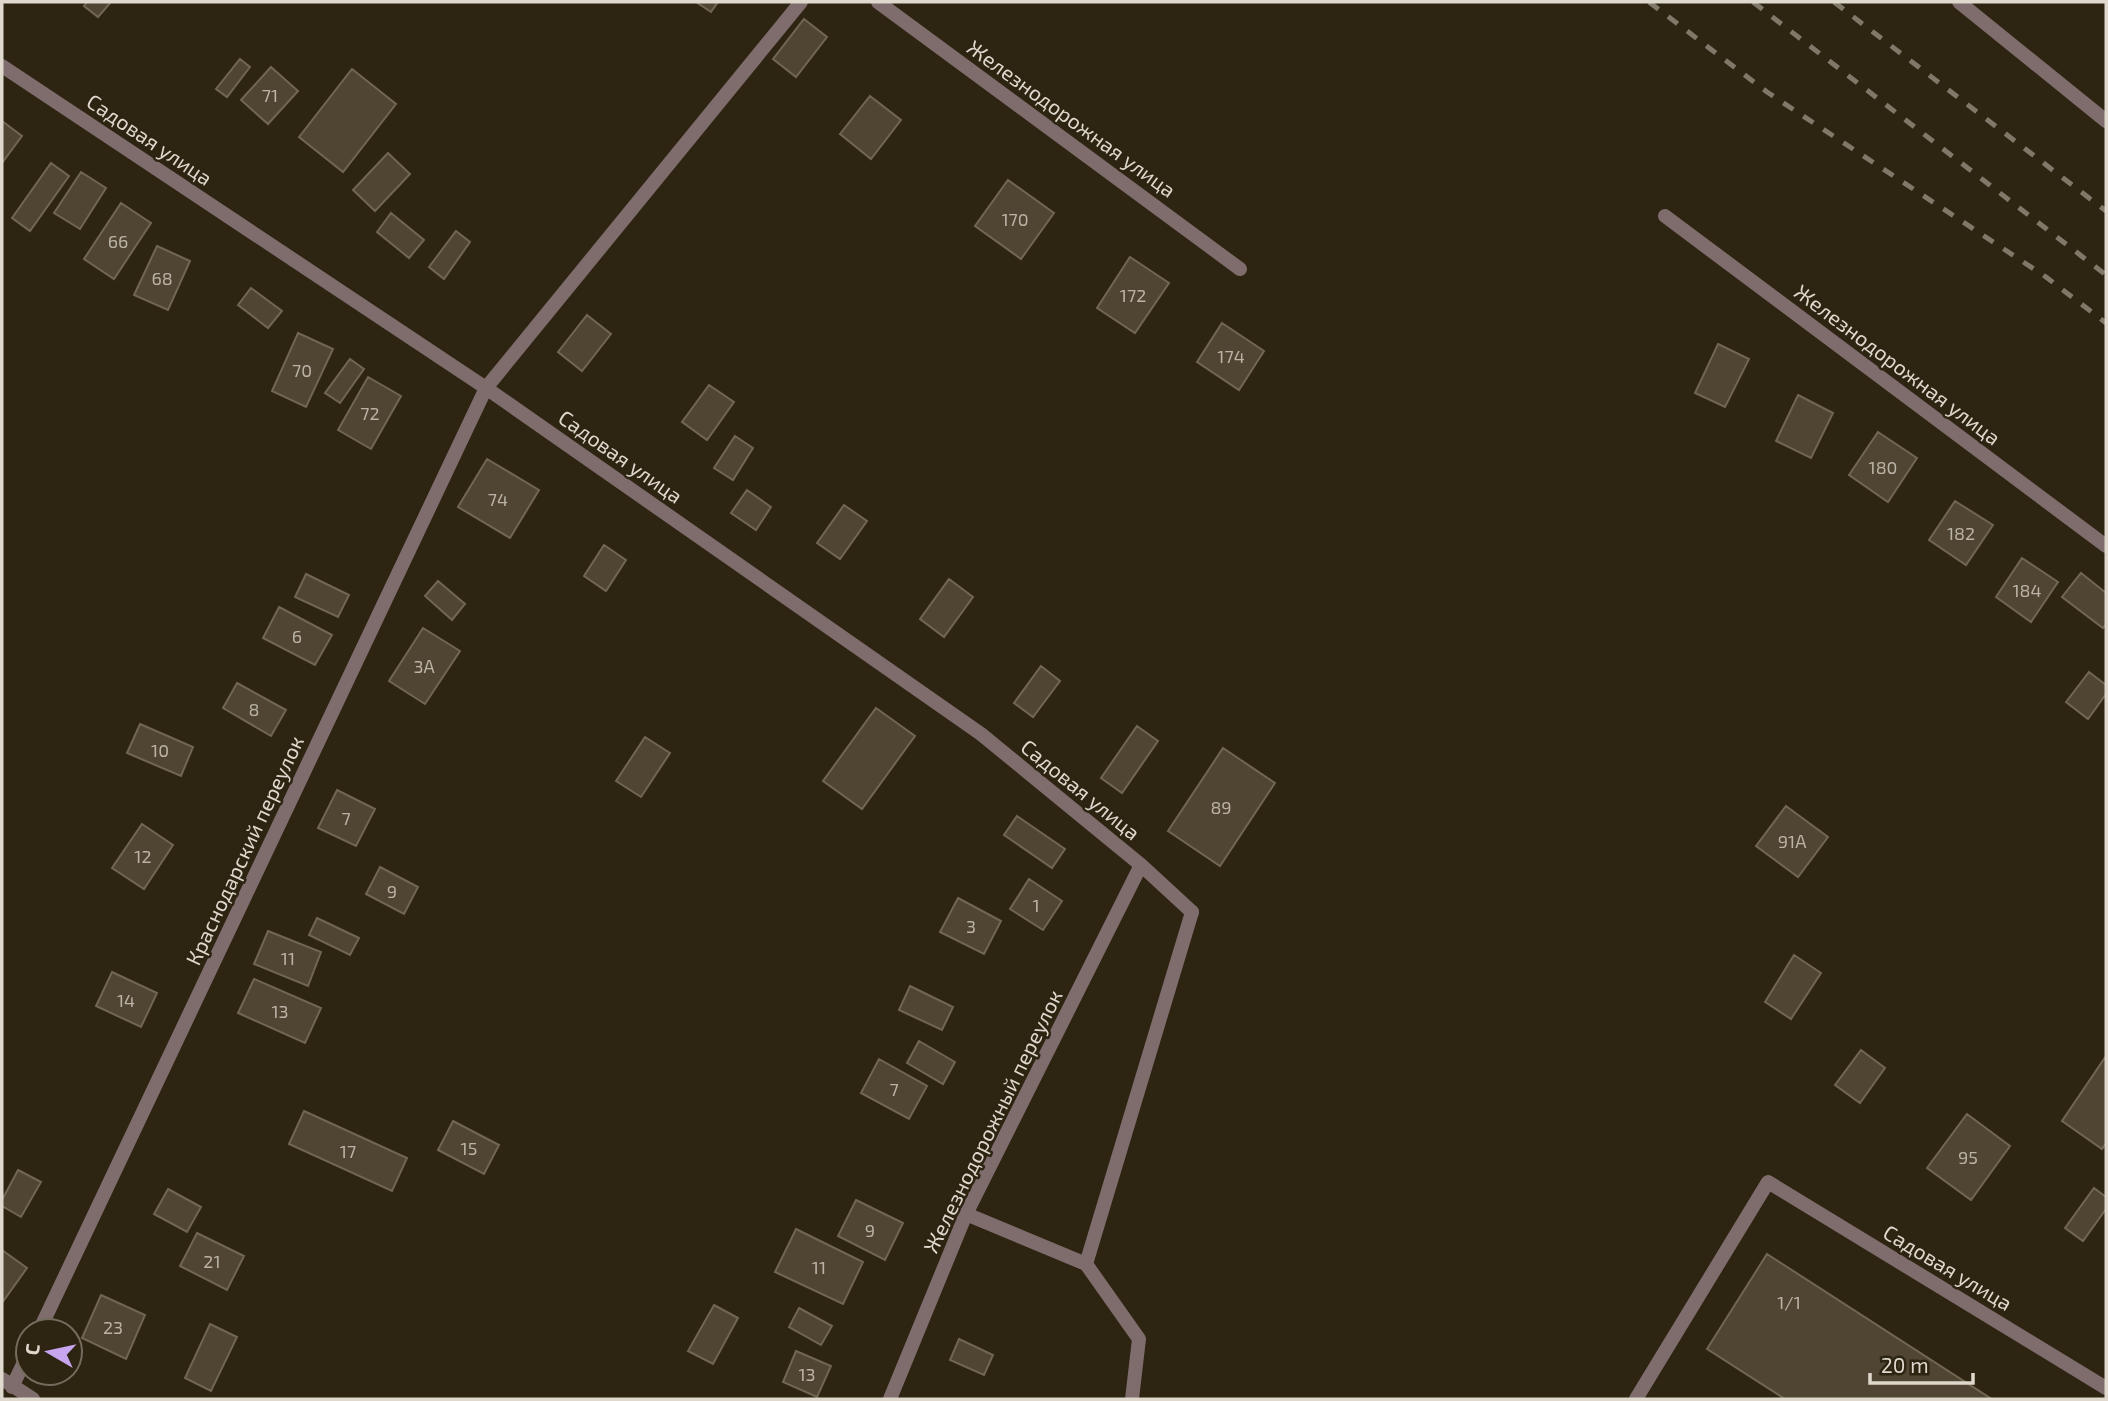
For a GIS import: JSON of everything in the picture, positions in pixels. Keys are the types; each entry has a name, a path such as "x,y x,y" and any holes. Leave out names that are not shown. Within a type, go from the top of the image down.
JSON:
{"street":[{"name":"Краснодарский переулок","path":"46,1317 486,387 802,2"},
{"name":"Железнодорожная улица","path":"878,2 1240,269"},
{"path":"1959,2 2106,121"},
{"name":"Садовая улица","path":"2,66 486,387 981,734 1141,865 1192,912 1086,1264"},
{"name":"Железнодорожная улица","path":"1665,216 2106,546"},
{"name":"Железнодорожный переулок","path":"890,1399 966,1214 1141,865"},
{"name":"Садовая улица","path":"1636,1399 1768,1182 2106,1388"},
{"path":"966,1214 1086,1264 1139,1339 1132,1399"},
{"path":"7,1383 33,1399"}],"building":[{"path":"87,2 111,2 98,17 84,6"},
{"path":"696,2 718,2 711,12"},
{"path":"804,19 827,37 796,77 773,59"},
{"path":"240,59 250,67 227,97 216,89"},
{"path":"271,67 298,91 268,124 241,100"},
{"path":"352,69 396,104 343,172 299,137"},
{"path":"870,96 901,120 871,159 840,134"},
{"path":"2,121 22,136 2,163"},
{"path":"388,153 410,174 375,211 353,190"},
{"path":"51,163 69,176 30,231 12,218"},
{"path":"81,172 106,188 80,229 54,213"},
{"path":"1008,180 1054,213 1021,259 975,226"},
{"path":"121,203 151,223 114,279 84,259"},
{"path":"391,213 424,240 409,258 377,232"},
{"path":"456,231 470,242 444,279 429,267"},
{"path":"157,246 190,261 168,310 134,295"},
{"path":"1130,257 1169,283 1135,333 1097,308"},
{"path":"251,288 282,311 268,328 238,305"},
{"path":"587,315 611,334 582,371 558,352"},
{"path":"1222,323 1264,351 1239,390 1197,362"},
{"path":"298,333 333,349 306,407 272,391"},
{"path":"1718,344 1749,359 1725,407 1695,393"},
{"path":"350,359 364,369 340,403 325,393"},
{"path":"368,377 401,396 371,449 338,430"},
{"path":"709,385 734,402 707,440 682,422"},
{"path":"1798,395 1833,413 1811,458 1776,441"},
{"path":"1878,432 1917,458 1888,502 1849,475"},
{"path":"735,436 753,448 733,480 714,468"},
{"path":"487,459 539,490 510,538 458,507"},
{"path":"747,490 771,507 756,530 731,513"},
{"path":"1955,501 1993,525 1966,565 1929,540"},
{"path":"844,505 867,521 840,559 817,543"},
{"path":"604,545 626,560 606,591 584,576"},
{"path":"2022,558 2058,582 2031,622 1996,597"},
{"path":"2081,573 2106,593 2106,624 2103,628 2062,597"},
{"path":"306,574 349,595 338,617 295,597"},
{"path":"949,579 973,597 944,637 920,619"},
{"path":"438,581 465,604 452,620 425,596"},
{"path":"279,607 332,635 315,665 263,638"},
{"path":"423,628 460,651 425,704 389,681"},
{"path":"1041,666 1060,681 1033,717 1014,703"},
{"path":"2089,672 2106,685 2106,694 2088,719 2066,702"},
{"path":"237,683 286,710 271,736 223,708"},
{"path":"876,708 915,736 862,809 823,781"},
{"path":"140,724 193,747 181,776 127,753"},
{"path":"1137,726 1158,741 1122,793 1101,778"},
{"path":"645,737 670,753 641,797 616,781"},
{"path":"1223,748 1275,783 1220,866 1168,831"},
{"path":"337,790 375,809 356,846 318,828"},
{"path":"1786,806 1828,837 1798,877 1756,846"},
{"path":"1017,816 1065,849 1052,868 1004,835"},
{"path":"142,824 173,845 144,889 112,868"},
{"path":"380,867 418,887 404,914 366,894"},
{"path":"1029,879 1062,901 1043,930 1010,909"},
{"path":"958,898 1001,921 984,954 940,932"},
{"path":"317,918 359,938 350,955 309,935"},
{"path":"268,931 321,952 308,986 254,964"},
{"path":"1794,955 1821,973 1791,1019 1765,1002"},
{"path":"112,972 157,993 141,1027 96,1006"},
{"path":"254,979 321,1008 305,1043 238,1013"},
{"path":"910,986 953,1007 942,1030 899,1010"},
{"path":"919,1041 955,1062 943,1084 907,1063"},
{"path":"1861,1050 1885,1068 1860,1103 1835,1085"},
{"path":"2106,1056 2106,1143 2102,1149 2062,1121"},
{"path":"879,1059 927,1086 909,1119 861,1093"},
{"path":"304,1111 407,1158 392,1191 289,1144"},
{"path":"1967,1114 2010,1146 1971,1200 1927,1168"},
{"path":"453,1121 499,1145 484,1174 438,1150"},
{"path":"18,1170 41,1182 21,1217 2,1206 2,1200"},
{"path":"2094,1188 2106,1197 2106,1209 2083,1241 2065,1228"},
{"path":"168,1189 201,1207 187,1232 154,1214"},
{"path":"856,1200 903,1223 885,1260 838,1236"},
{"path":"796,1229 863,1262 843,1304 775,1272"},
{"path":"197,1233 244,1256 227,1290 180,1266"},
{"path":"2,1250 27,1268 2,1303"},
{"path":"1767,1254 1990,1398 1785,1399 1707,1349"},
{"path":"101,1295 145,1315 126,1359 84,1339"},
{"path":"714,1305 738,1318 713,1364 688,1351"},
{"path":"799,1308 832,1326 821,1345 789,1327"},
{"path":"210,1324 237,1337 211,1391 185,1378"},
{"path":"959,1339 993,1355 984,1375 950,1360"},
{"path":"796,1351 831,1366 817,1397 783,1382"}],"railway":[{"path":"1649,2 1767,92 2046,277 2106,323"},
{"path":"1753,2 2106,275"},
{"path":"1834,2 2106,211"}]}
